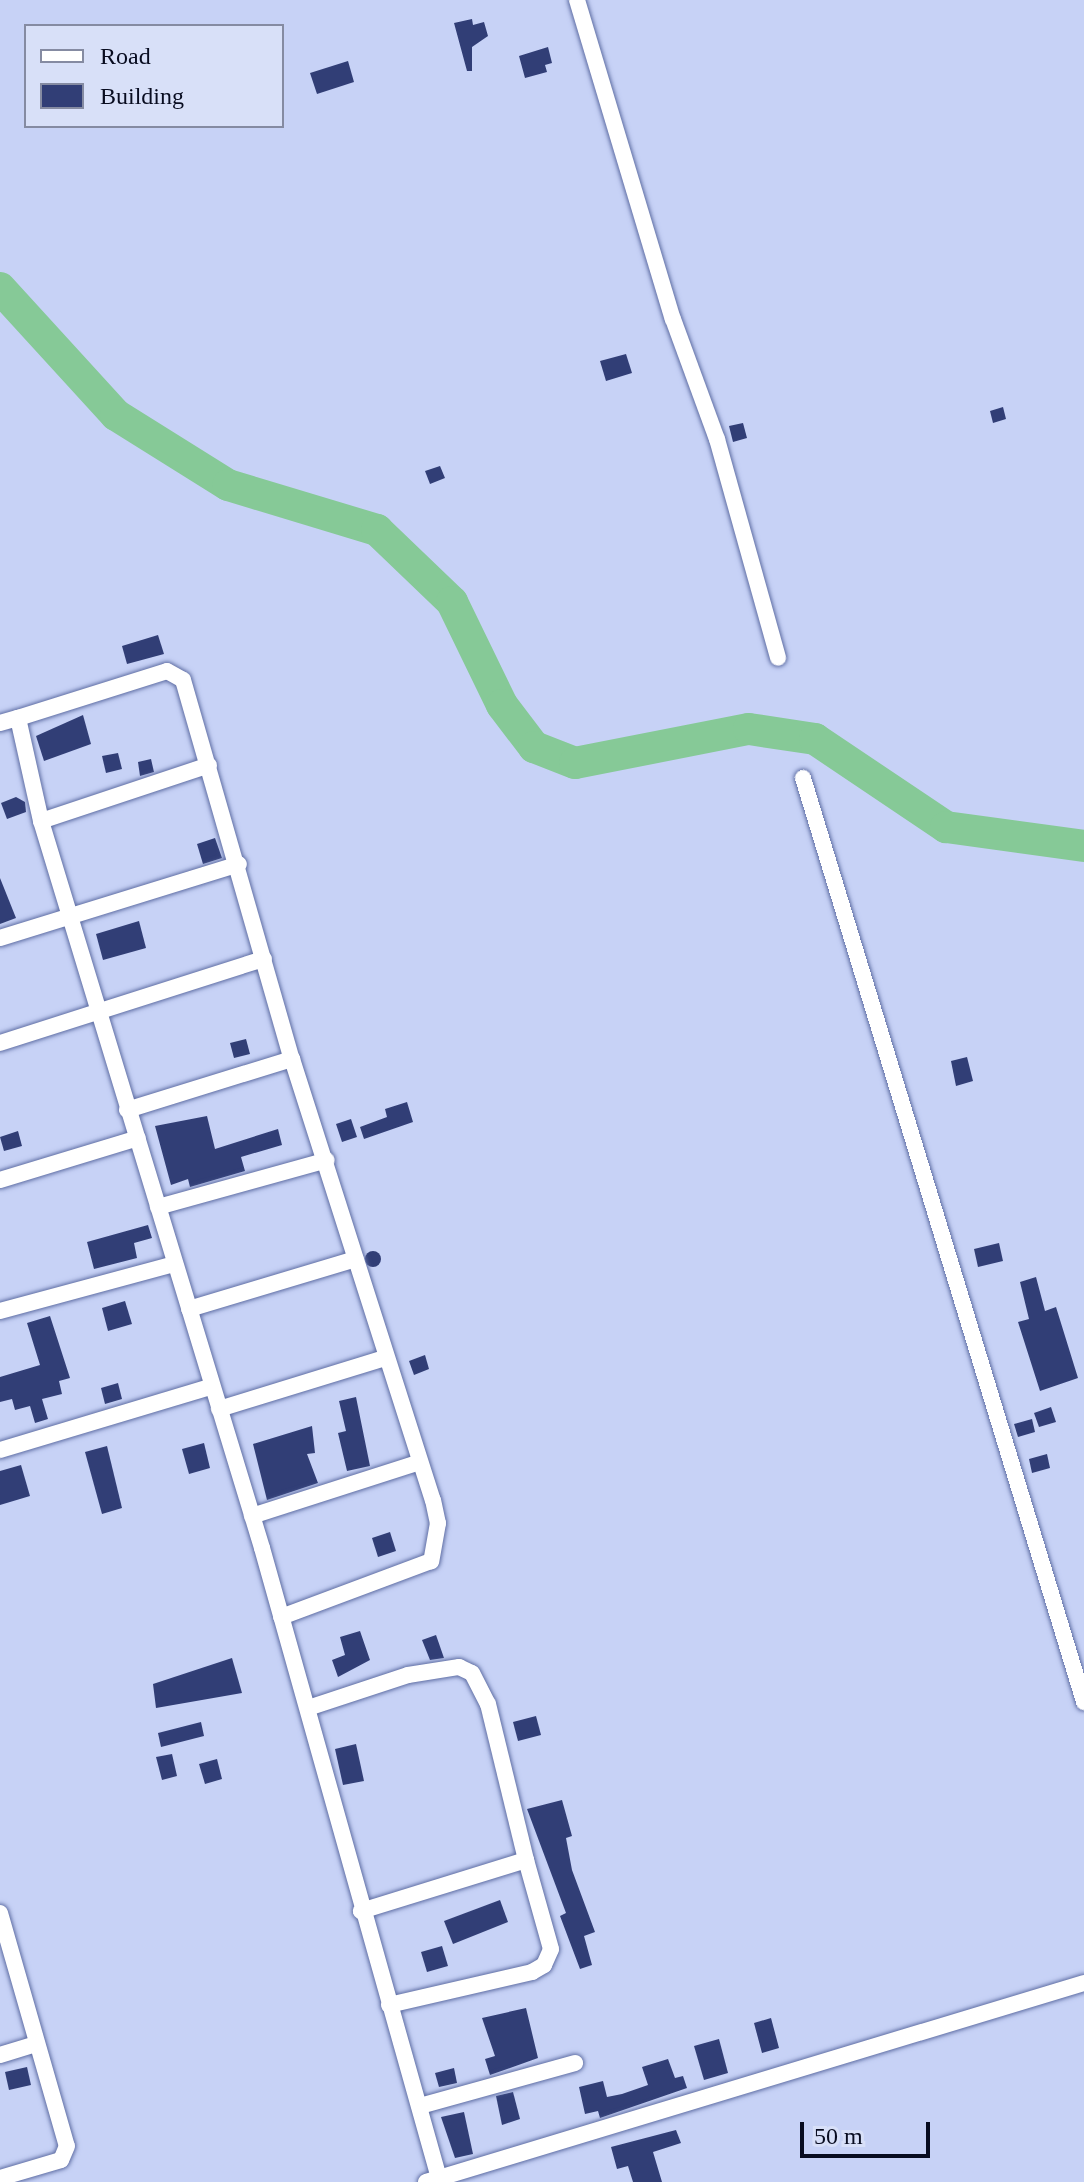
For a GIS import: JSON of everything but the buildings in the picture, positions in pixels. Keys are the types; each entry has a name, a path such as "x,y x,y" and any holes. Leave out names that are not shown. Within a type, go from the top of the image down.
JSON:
{"street":[{"path":"577,0 673,319 717,439 778,658"},
{"path":"0,723 174,672 183,680 239,864 292,1059 327,1160 385,1358 438,1523 431,1561 281,1617"},
{"path":"18,718 41,821 308,1708 361,1911 420,2106 432,2180 1084,1983"},
{"path":"41,821 209,765"},
{"path":"803,778 1084,1702"},
{"path":"0,938 239,864"},
{"path":"0,1043 98,1009 264,959"},
{"path":"127,1110 292,1059"},
{"path":"0,1180 138,1138"},
{"path":"158,1207 327,1160"},
{"path":"189,1309 356,1259"},
{"path":"0,1311 174,1264"},
{"path":"219,1409 385,1358"},
{"path":"0,1450 210,1387"},
{"path":"252,1516 420,1462"},
{"path":"308,1708 408,1675 466,1668 488,1704 551,1949 544,1965 532,1972 389,2005"},
{"path":"361,1911 526,1860"},
{"path":"0,1913 8,1963 36,2044 67,2151 61,2160 0,2178"},
{"path":"0,2055 36,2044"},
{"path":"420,2106 575,2063"}],"waterway":[{"path":"0,288 116,415 228,485 377,530 452,602 502,705 534,747 575,763 749,729 815,739 946,827 1084,846"}]}
